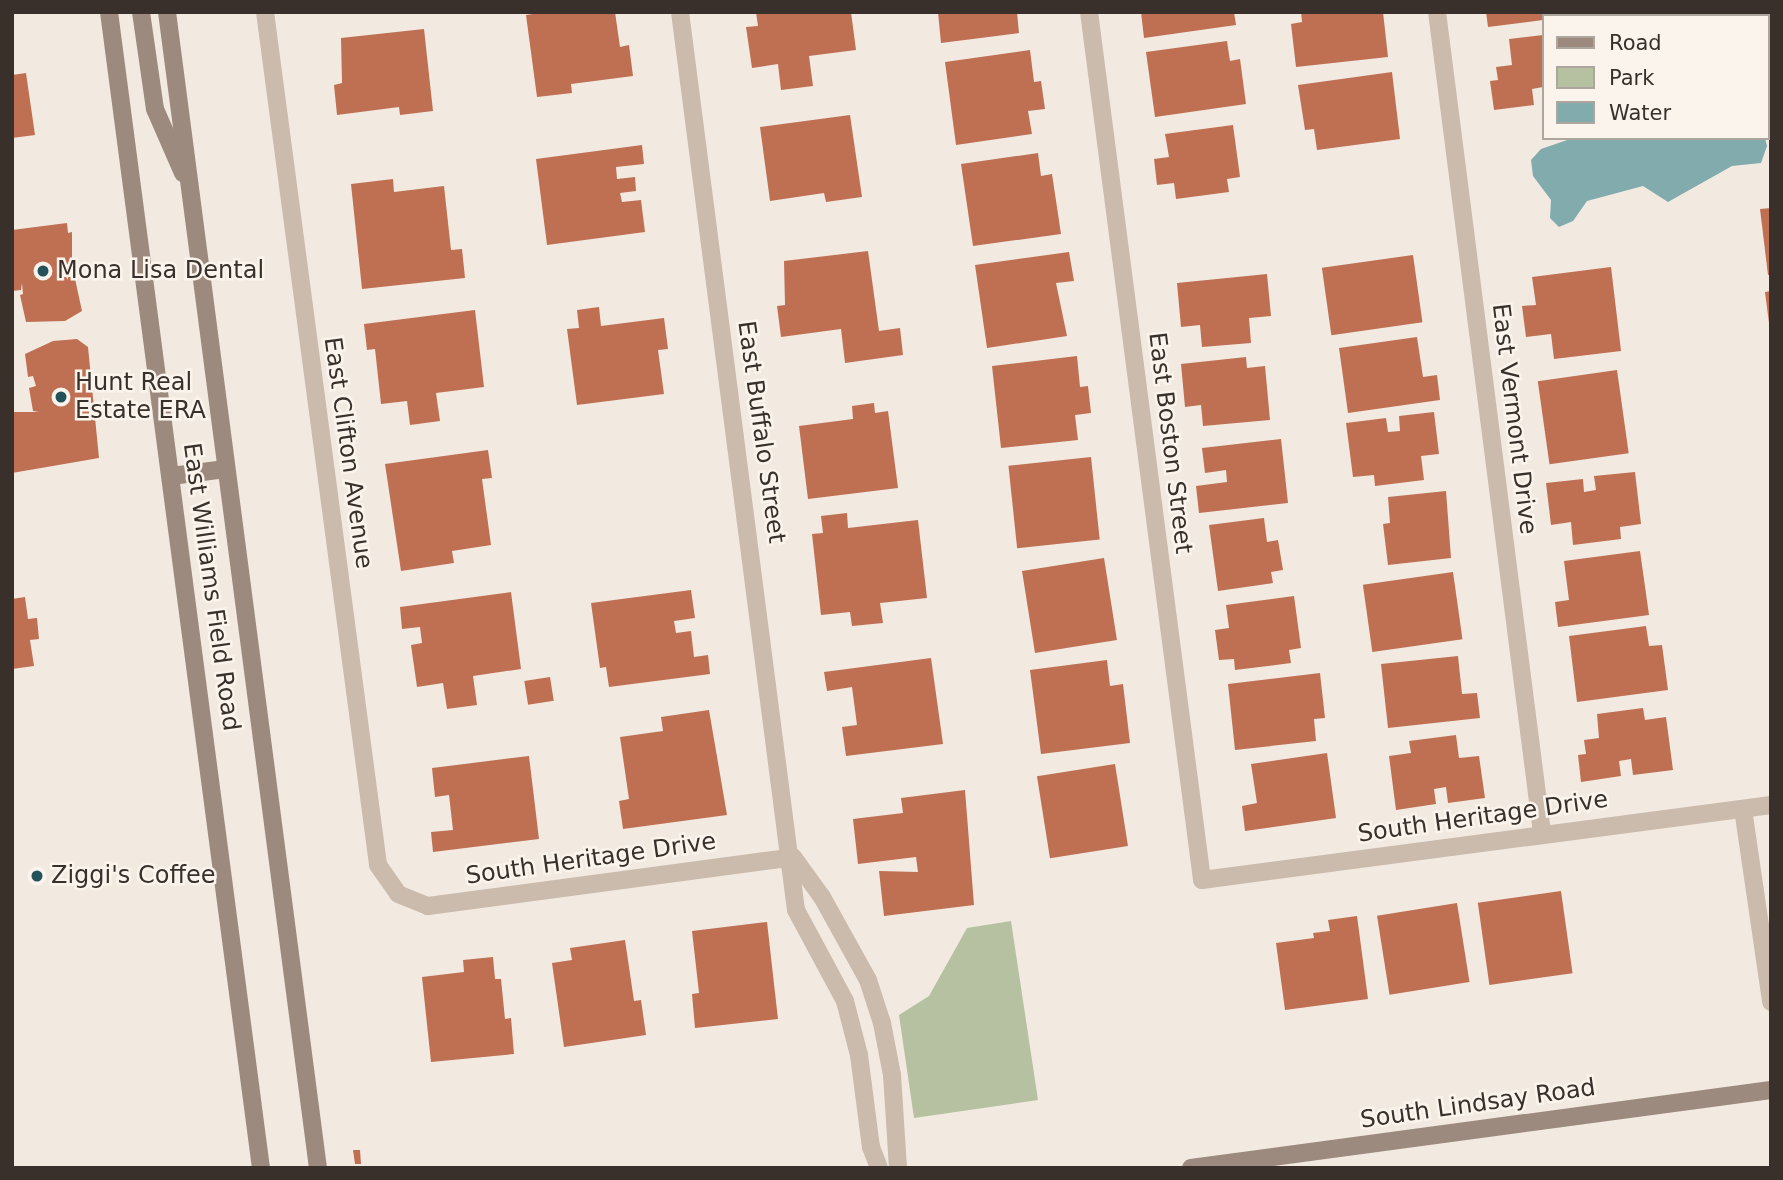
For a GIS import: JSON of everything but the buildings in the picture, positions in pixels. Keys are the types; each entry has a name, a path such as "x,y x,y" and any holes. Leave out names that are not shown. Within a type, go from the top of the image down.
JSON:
{"main road":[{"name":"East Williams Field Road","path":"109,12 261,1168"},
{"path":"141,12 155,108 191,192"},
{"name":"East Williams Field Road","path":"167,12 318,1168"},
{"path":"171,476 226,469"},
{"name":"South Lindsay Road","path":"1192,1168 1771,1090"}],"street":[{"name":"East Clifton Avenue","path":"265,12 378,865 398,894"},
{"name":"East Buffalo Street","path":"680,12 793,857 796,910 845,1001 859,1055 871,1147 879,1168"},
{"name":"East Boston Street","path":"1089,12 1202,880"},
{"name":"East Vermont Drive","path":"1437,12 1542,833"},
{"name":"South Heritage Drive","path":"1202,880 1542,833 1771,805"},
{"path":"1743,809 1771,1002"},
{"name":"South Heritage Drive","path":"398,894 428,906 793,857"},
{"name":"East Buffalo Street","path":"793,857 855,952 875,1002 892,1075 898,1168"}],"green space":[{"path":"1011,921 1038,1100 914,1118 899,1015 929,996 967,928"}],"water":[{"path":"1567,140 1766,140 1767,146 1761,163 1732,166 1668,202 1643,186 1587,201 1573,221 1559,227 1550,218 1551,200 1533,176 1531,160 1541,149"}],"place":[{"name":"Mona Lisa Dental","path":"43,271"},
{"name":"Hunt Real Estate ERA","path":"61,397"},
{"name":"Ziggi's Coffee","path":"37,876"}]}
